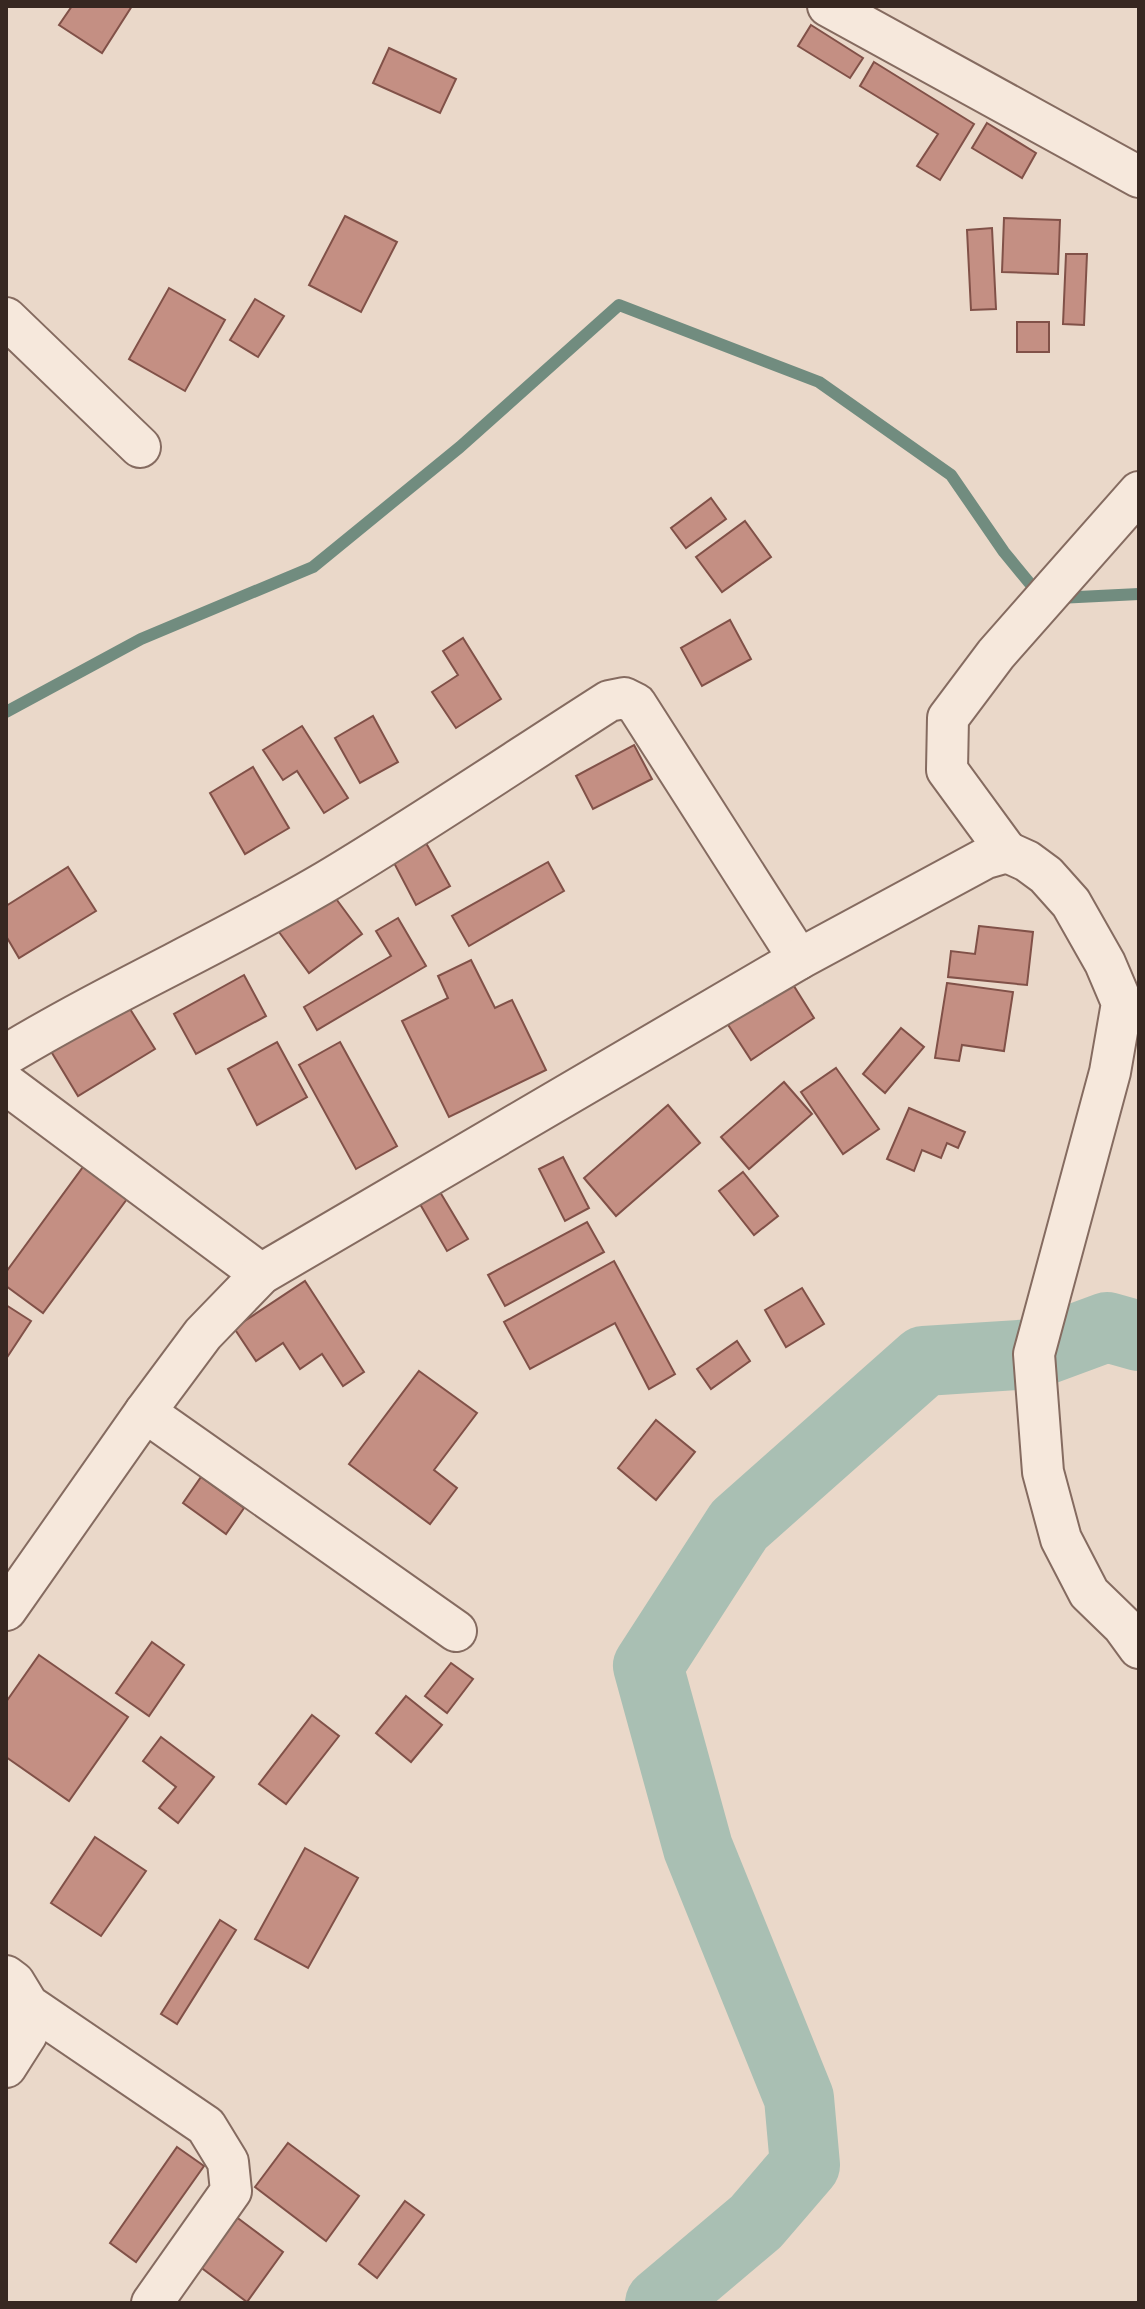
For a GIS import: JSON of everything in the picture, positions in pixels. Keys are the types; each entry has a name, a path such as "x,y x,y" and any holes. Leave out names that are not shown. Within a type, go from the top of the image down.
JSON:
{"street":[{"path":"828,6 1139,177"},
{"path":"6,318 140,447"},
{"path":"1139,492 996,654 948,718 947,770 1007,852 1027,861 1046,875 1071,903 1105,963 1122,1003 1110,1072 1034,1354 1043,1472 1061,1539 1089,1593 1123,1626 1139,1648"},
{"path":"6,1055 61,1022 212,945 327,881 609,701 624,698 636,704 799,959"},
{"path":"6,1610 203,1334 261,1274 799,959 986,858 1007,852"},
{"path":"6,1084 261,1274"},
{"path":"145,1412 456,1631"},
{"path":"6,2067 27,2034 17,1990"},
{"path":"17,1990 206,2126 228,2162 231,2191 152,2303"}],"building":[{"path":"72,6 132,6 102,53 59,25"},
{"path":"811,25 863,58 850,78 798,46"},
{"path":"389,48 456,79 440,113 373,83"},
{"path":"874,62 974,124 940,180 917,166 938,134 860,86"},
{"path":"987,123 1036,153 1022,178 972,148"},
{"path":"345,216 397,242 361,312 309,285"},
{"path":"1004,218 1060,220 1058,274 1002,272"},
{"path":"992,228 996,309 971,310 967,230"},
{"path":"1066,254 1087,254 1084,325 1063,324"},
{"path":"169,288 225,320 185,391 129,359"},
{"path":"255,299 284,316 258,357 230,340"},
{"path":"1017,322 1049,322 1049,352 1017,352"},
{"path":"711,498 726,519 686,548 671,528"},
{"path":"745,521 771,557 722,592 696,557"},
{"path":"730,620 751,659 702,686 681,648"},
{"path":"463,638 501,699 456,728 432,692 458,675 443,651"},
{"path":"373,716 398,762 360,783 335,738"},
{"path":"302,726 348,798 324,813 297,771 283,780 263,750"},
{"path":"634,745 652,779 593,809 576,776"},
{"path":"253,767 289,828 245,854 210,793"},
{"path":"426,843 450,886 416,905 393,861"},
{"path":"548,862 564,891 469,946 452,916"},
{"path":"68,867 96,911 19,958 6,936 6,906"},
{"path":"331,892 362,934 309,973 279,932"},
{"path":"398,918 426,966 317,1030 304,1007 391,956 376,931"},
{"path":"979,926 1033,932 1027,985 948,977 951,951 975,954"},
{"path":"471,960 495,1008 512,1000 546,1070 449,1117 402,1021 448,998 438,976"},
{"path":"244,975 266,1016 196,1054 174,1014"},
{"path":"787,975 814,1018 751,1060 723,1017"},
{"path":"947,983 1013,992 1004,1051 962,1045 959,1061 935,1058"},
{"path":"125,1001 155,1049 78,1096 49,1048"},
{"path":"901,1028 924,1047 885,1093 863,1074"},
{"path":"277,1042 307,1097 257,1125 228,1069"},
{"path":"340,1042 397,1146 356,1169 299,1065"},
{"path":"836,1068 879,1129 843,1154 801,1092"},
{"path":"784,1082 812,1114 749,1169 721,1137"},
{"path":"668,1105 700,1143 616,1216 584,1178"},
{"path":"909,1108 965,1132 958,1148 947,1143 941,1158 922,1150 914,1171 887,1159"},
{"path":"563,1157 589,1208 565,1221 539,1169"},
{"path":"83,1167 127,1199 43,1313 6,1286 6,1272"},
{"path":"743,1172 778,1216 754,1235 719,1191"},
{"path":"440,1192 468,1239 447,1251 420,1204"},
{"path":"587,1222 604,1252 505,1306 488,1275"},
{"path":"614,1261 675,1374 649,1389 615,1323 530,1369 504,1322"},
{"path":"305,1281 364,1372 343,1386 322,1354 300,1369 283,1343 256,1361 234,1328"},
{"path":"802,1288 824,1324 786,1347 765,1310"},
{"path":"6,1305 31,1321 6,1359"},
{"path":"737,1341 750,1361 711,1389 697,1369"},
{"path":"419,1371 477,1413 434,1470 457,1488 430,1524 349,1464"},
{"path":"656,1420 695,1452 656,1500 618,1468"},
{"path":"201,1477 244,1508 226,1534 183,1503"},
{"path":"152,1642 184,1665 149,1716 116,1693"},
{"path":"39,1655 128,1717 69,1801 6,1757 6,1702"},
{"path":"451,1663 473,1679 447,1713 425,1696"},
{"path":"406,1696 442,1725 411,1762 376,1733"},
{"path":"312,1715 339,1736 286,1804 259,1784"},
{"path":"161,1737 214,1777 178,1823 159,1808 176,1787 143,1761"},
{"path":"95,1837 146,1871 101,1936 51,1903"},
{"path":"305,1848 358,1878 308,1968 255,1939"},
{"path":"220,1920 236,1930 177,2024 161,2014"},
{"path":"288,2143 359,2196 326,2241 255,2187"},
{"path":"177,2147 204,2166 136,2262 110,2243"},
{"path":"405,2201 424,2215 377,2278 359,2264"},
{"path":"235,2216 283,2252 247,2302 199,2266"}],"waterway":[{"path":"6,712 141,639 313,567 460,447 619,305 819,382 951,475 1004,552 1041,597"},
{"path":"1058,598 1139,594"},
{"path":"660,2303 756,2222 805,2165 799,2098 698,1848 648,1666 739,1525 924,1361 1034,1354 1107,1327 1139,1336"}]}
